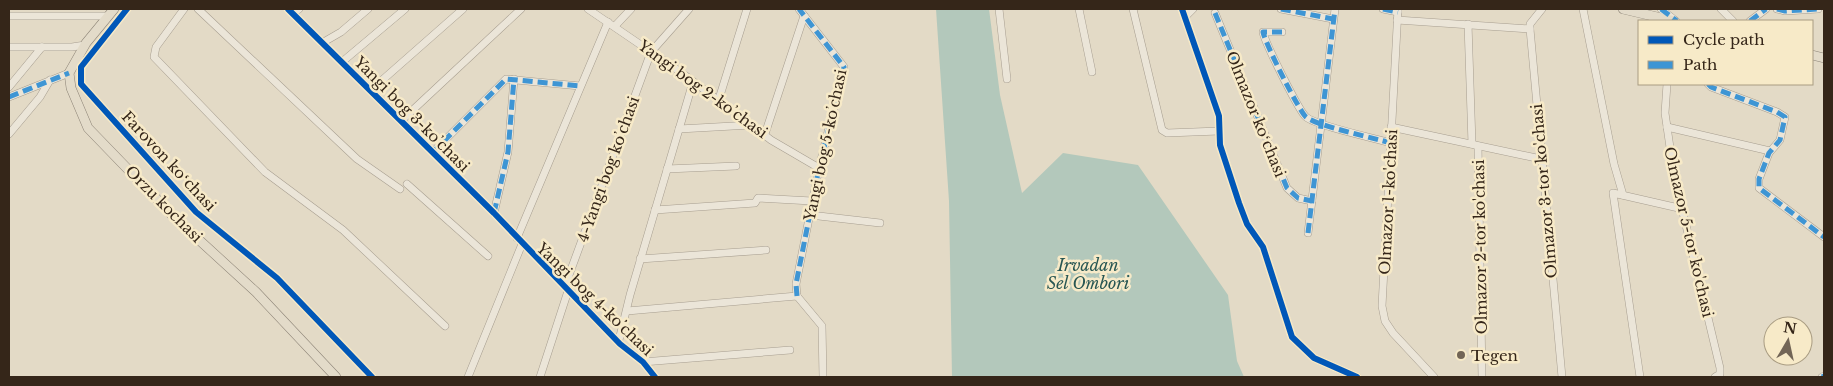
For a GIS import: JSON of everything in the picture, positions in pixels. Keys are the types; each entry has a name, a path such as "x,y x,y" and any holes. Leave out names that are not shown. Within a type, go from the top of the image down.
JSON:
{"main road":[{"path":"1623,9 1671,20"},
{"path":"70,73 85,45 111,12"},
{"name":"Orzu kochasi","path":"70,73 71,88 88,128 174,217 256,292 336,377"}],"street":[{"path":"37,16 44,9"},
{"name":"Farovon koʻchasi","path":"127,9 81,68 82,84 196,212 276,278 372,377"},
{"path":"184,9 156,47 154,57 265,172 343,230 445,326"},
{"path":"198,9 358,159 403,186 488,256"},
{"path":"322,43 341,32 368,9"},
{"path":"342,62 405,9"},
{"path":"371,90 463,9"},
{"path":"400,121 521,9"},
{"name":"Yangi bog 2-koʼchasi","path":"588,9 612,24 751,125 818,168"},
{"path":"468,377 580,86 612,24 631,9"},
{"path":"651,52 688,9"},
{"path":"718,102 747,9"},
{"name":"Yangi bog 5-koʼchasi","path":"797,296 796,284 818,168 844,67 799,9"},
{"path":"999,9 1007,79"},
{"path":"1080,9 1092,72"},
{"path":"1133,9 1162,130 1167,133 1219,131"},
{"path":"1182,9 1219,116 1219,131 1223,154 1239,203 1247,224 1263,247 1292,337 1301,349 1314,360 1356,377"},
{"path":"1186,16 1193,9"},
{"path":"1281,9 1333,19"},
{"path":"1308,233 1335,9"},
{"path":"1383,9 1398,14 1468,24 1530,28 1530,24 1542,9"},
{"path":"1583,9 1622,195"},
{"path":"1661,9 1674,20"},
{"path":"1720,9 1732,20"},
{"path":"1751,20 1766,9"},
{"path":"1777,9 1785,11 1818,9"},
{"name":"Yangi bog 3-koʼchasi","path":"293,10 322,43 520,241"},
{"path":"9,16 111,12"},
{"name":"Olmazor koʻchasi","path":"1214,13 1287,188 1298,198 1312,201"},
{"name":"Olmazor 1-ko'chasi","path":"1398,14 1382,306 1385,321 1402,344 1434,377"},
{"path":"765,134 804,16"},
{"name":"Olmazor 2-tor ko'chasi","path":"1468,24 1475,145 1482,377"},
{"name":"Olmazor 3-tor ko'chasi","path":"1530,28 1562,377"},
{"path":"1282,32 1263,32 1264,38 1304,115 1320,123 1391,143"},
{"path":"9,47 72,47 85,45"},
{"path":"9,87 42,47"},
{"name":"4-Yangi bog koʼchasi","path":"540,377 567,288 651,52"},
{"path":"9,97 70,73"},
{"path":"9,134 40,96 50,80"},
{"path":"433,152 504,80 580,86"},
{"path":"494,213 510,142 514,80"},
{"path":"619,340 640,259 693,82"},
{"name":"Olmazor 5-tor ko'chasi","path":"1667,85 1665,113 1674,175 1720,368 1720,374 1715,377"},
{"path":"1709,85 1782,114 1785,120 1780,140 1770,151 1759,179 1760,188 1824,238"},
{"path":"679,129 751,125"},
{"path":"1392,127 1542,159"},
{"path":"1667,127 1770,151"},
{"path":"667,169 736,166"},
{"path":"1640,377 1613,193 1683,209"},
{"path":"656,210 756,203 758,198 812,201"},
{"path":"810,215 880,223"},
{"name":"Yangi bog 4-koʼchasi","path":"520,241 619,340 620,344 643,362 655,377"},
{"path":"640,259 766,250"},
{"path":"627,311 797,296 822,326 823,377"},
{"path":"643,362 790,350"}],"water":[{"name":"Irvadan Sel Ombori","path":"936,9 989,9 1000,95 1022,193 1063,153 1138,165 1228,295 1237,361 1244,377 952,377 949,201"}],"marked path":[{"path":"797,296 796,284 819,168 844,67 799,9"},
{"path":"1281,9 1333,19"},
{"path":"1308,233 1335,9"},
{"path":"1383,9 1398,12"},
{"path":"1661,9 1676,20"},
{"path":"1751,20 1766,9"},
{"path":"1777,9 1785,11 1818,9"},
{"path":"1215,13 1287,188 1298,198 1312,201"},
{"path":"1282,32 1263,32 1276,64 1306,117 1320,123 1391,143"},
{"path":"9,97 69,73"},
{"path":"433,152 506,79 580,86"},
{"path":"494,213 508,152 514,79"},
{"path":"1709,85 1777,112 1785,117 1780,140 1769,153 1759,179 1759,188 1824,237"}],"cycle path":[{"path":"127,9 81,67 81,84 196,212 277,278 372,377"},
{"path":"288,9 494,213 620,344 643,362 655,377"},
{"path":"1182,9 1219,116 1220,145 1239,203 1247,224 1263,247 1292,337 1299,346 1314,358 1357,377"}],"place":[{"name":"Tegen","path":"1461,355"}]}
